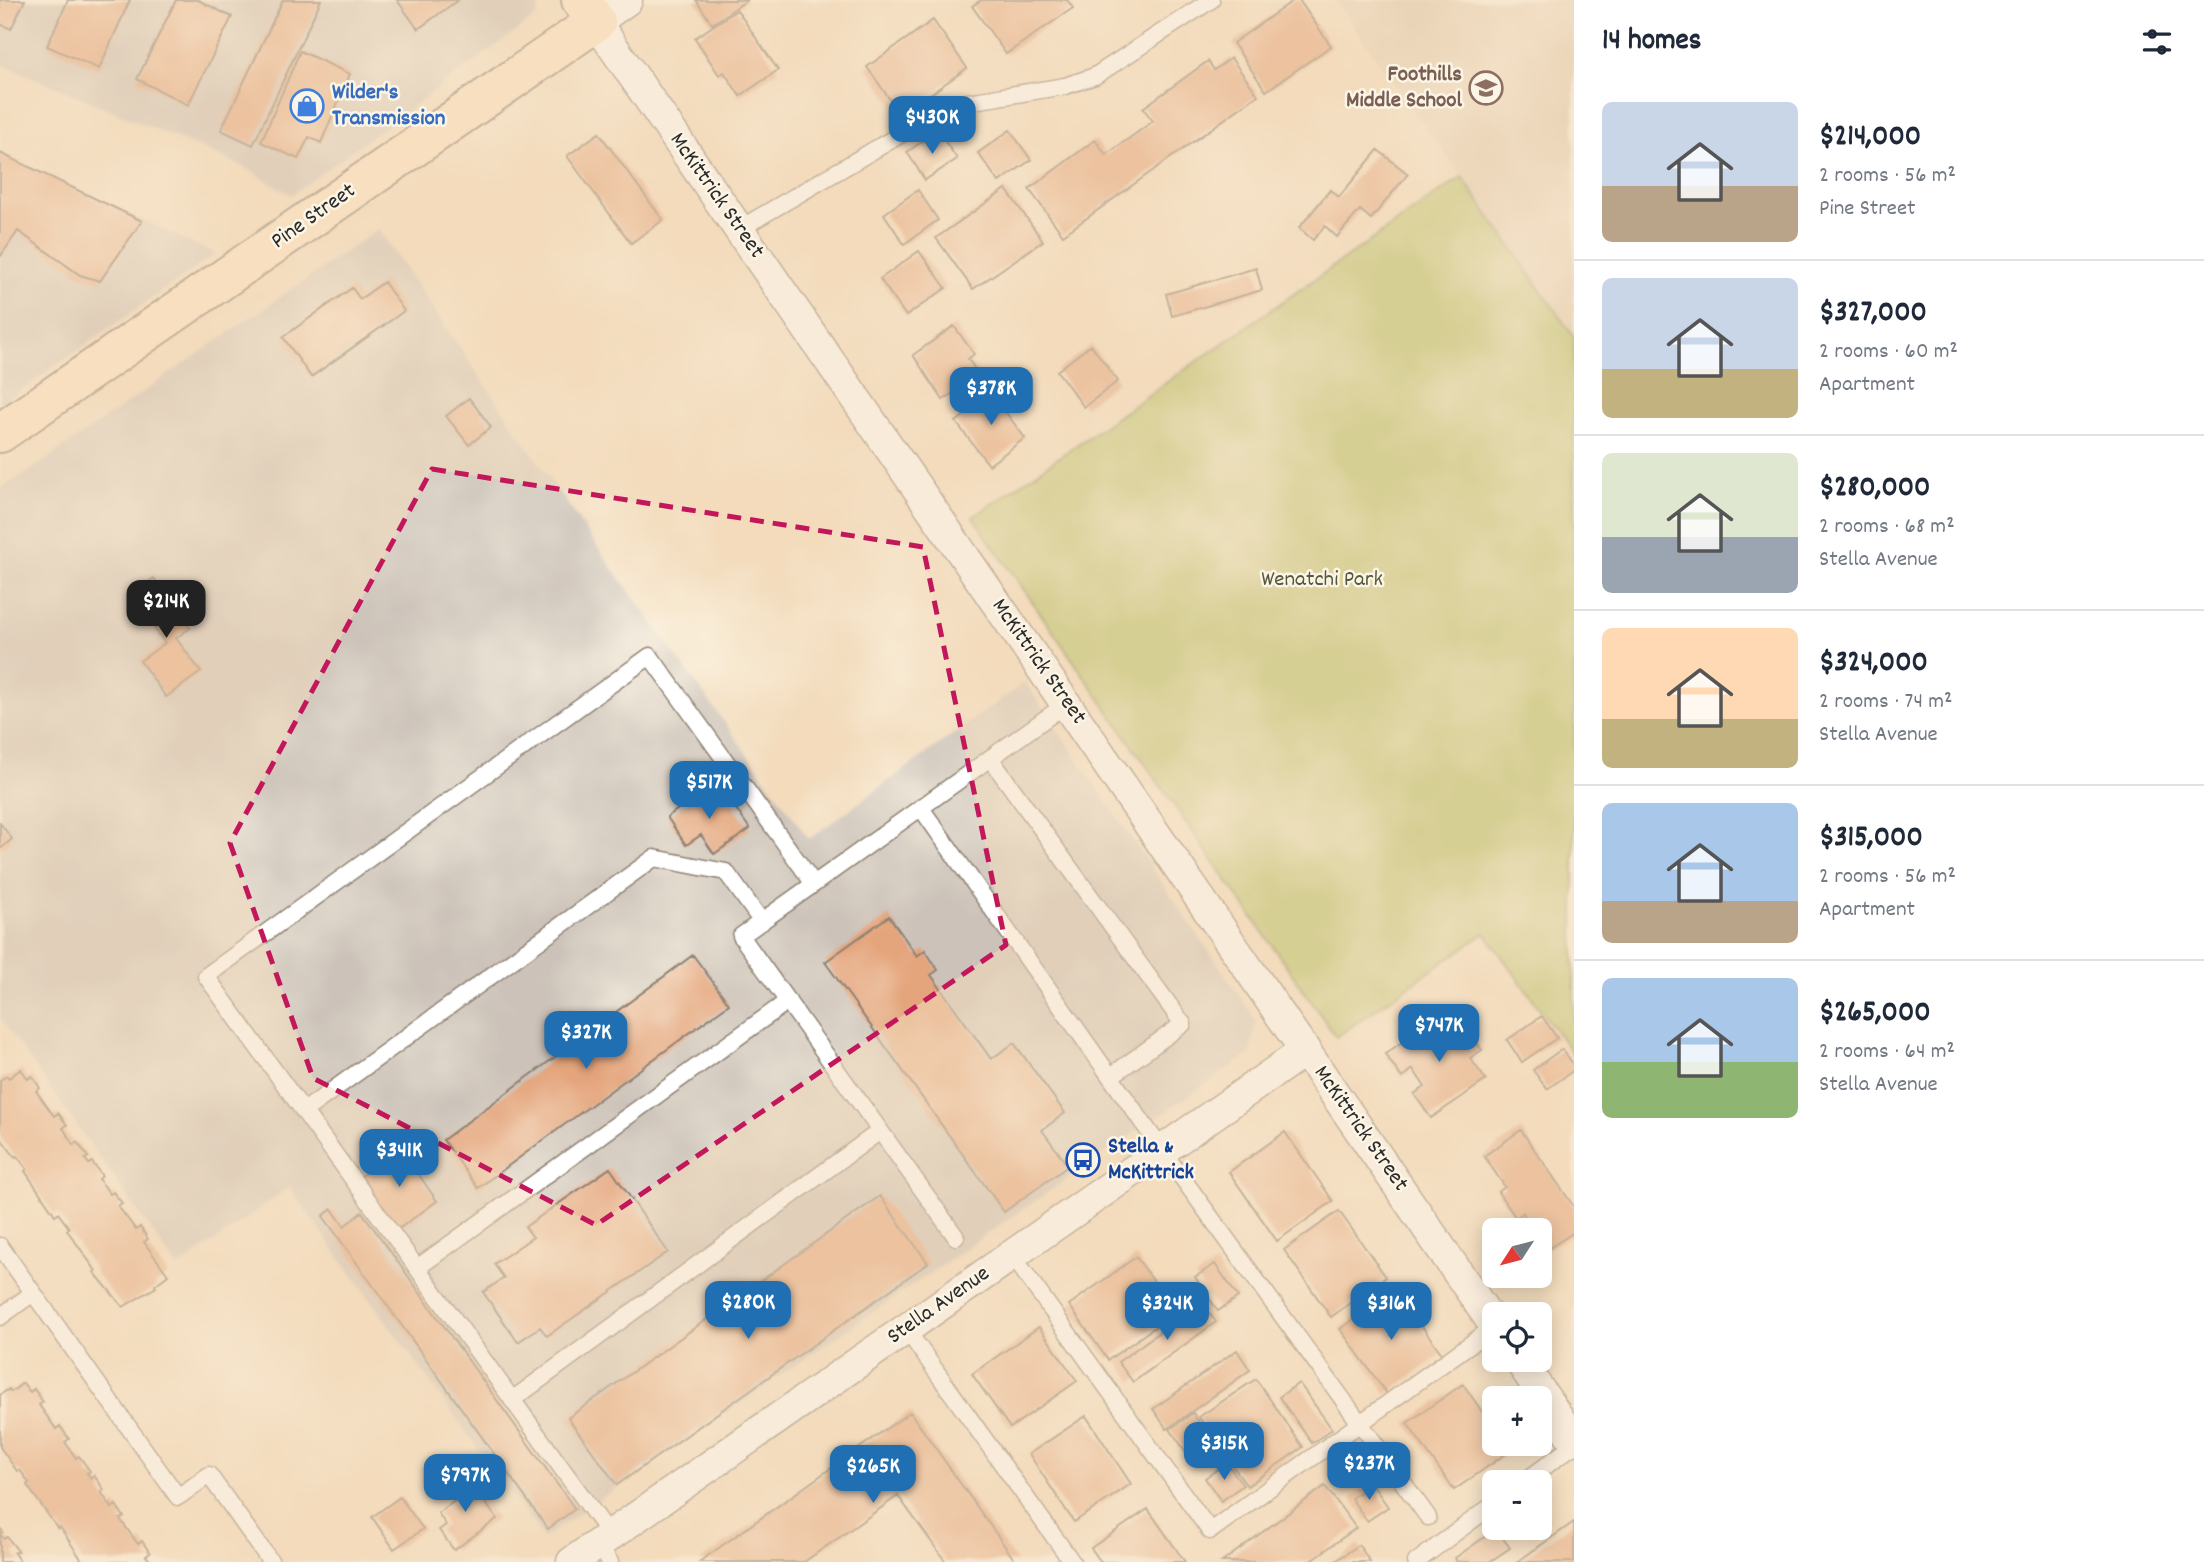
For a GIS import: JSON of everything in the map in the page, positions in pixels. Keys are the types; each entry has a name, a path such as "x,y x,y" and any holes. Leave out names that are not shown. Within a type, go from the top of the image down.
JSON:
{"street":[{"name":"Pine Street","path":"0,433 589,11 627,0"},
{"name":"McKittrick Street","path":"589,11 1482,1308"},
{"name":"Stella Avenue","path":"572,1562 606,1547 906,1329 1306,1050"},
{"path":"1527,1372 1574,1442"}],"lane":[{"path":"739,229 937,113 968,102 1065,86 1095,76 1211,0"},
{"path":"606,1547 512,1400 206,976 650,656 814,884"},
{"path":"956,1237 741,936 1066,704"},
{"path":"990,758 1183,1024 1111,1076"},
{"path":"921,808 1428,1517"},
{"path":"304,1111 654,858 726,872 762,922"},
{"path":"417,1268 788,1001"},
{"path":"512,1400 880,1131"},
{"path":"0,1245 178,1497 209,1475 271,1562"},
{"path":"1012,1255 1210,1531 1482,1335"},
{"path":"0,1317 33,1293"},
{"path":"906,1329 1072,1562"},
{"path":"1539,1470 1574,1442"},
{"path":"1416,1562 1482,1513"}],"highlighted area":[{"path":"432,469 923,547 1006,945 596,1225 313,1078 230,843"}],"shaded area":[{"path":"0,0 540,0 537,16 291,195 244,167 0,63"},
{"name":"Foothills Middle School","path":"1335,0 1574,0 1574,337 1462,177"},
{"path":"0,153 215,254 0,405"},
{"path":"378,229 591,538 809,839 1025,682 1256,1020 1251,1053 543,1538 289,1187 178,1268 0,1018 0,488 27,473"}],"green space":[{"name":"Wenatchi Park","path":"1462,177 1574,337 1574,1056 1485,933 1336,1037 973,517"}],"building":[{"path":"0,0 25,0 11,29 0,24"},
{"path":"68,0 130,0 99,69 47,46"},
{"path":"176,0 198,0 232,17 188,105 137,79"},
{"path":"283,0 321,0 253,145 221,130"},
{"path":"397,0 458,0 418,29"},
{"path":"696,0 747,0 712,24"},
{"path":"981,0 1067,0 1073,8 1006,54 972,6"},
{"path":"1294,0 1299,0 1331,46 1266,91 1233,43"},
{"path":"737,10 778,70 740,96 724,72 719,75 695,38"},
{"path":"933,20 967,68 901,115 867,67"},
{"name":"Wilder's Transmission","path":"300,51 350,74 321,143 309,137 298,159 261,142"},
{"path":"1231,58 1258,95 1063,235 1029,189 1095,140 1106,155 1153,121 1143,108 1208,61 1214,70"},
{"path":"1010,130 1031,160 999,182 978,153"},
{"path":"938,131 957,159 925,180 907,152"},
{"path":"599,133 663,220 631,243 567,156"},
{"path":"1378,150 1408,174 1371,219 1360,210 1337,237 1325,226 1313,240 1299,228 1330,190 1339,197"},
{"path":"0,153 142,221 100,281 80,275 18,231 0,257"},
{"path":"1006,189 1043,241 973,289 936,238"},
{"path":"918,190 938,220 904,244 884,214"},
{"path":"919,251 946,288 906,316 880,279"},
{"path":"1256,268 1262,290 1172,316 1166,294"},
{"path":"384,282 404,311 311,377 283,337 352,288 360,299"},
{"path":"954,326 974,354 968,359 979,375 943,400 913,355"},
{"path":"1091,345 1118,381 1084,407 1057,371"},
{"path":"1000,388 1012,404 1004,410 1025,438 989,465 956,422"},
{"path":"469,398 491,427 469,445 446,416"},
{"path":"154,578 190,628 176,638 201,672 166,697 140,661 165,643 131,595"},
{"path":"709,787 717,798 725,793 750,829 714,854 701,835 686,845 667,817"},
{"path":"0,823 12,839 0,849"},
{"path":"889,916 917,956 925,950 938,970 931,975 991,1059 1014,1043 1065,1113 1042,1130 1068,1166 1004,1212 825,962"},
{"path":"693,955 729,1004 478,1188 443,1140"},
{"path":"1441,1015 1454,1032 1463,1025 1482,1050 1470,1058 1486,1080 1431,1118 1414,1094 1425,1087 1413,1069 1402,1078 1385,1054"},
{"path":"1542,1016 1557,1038 1522,1062 1507,1040"},
{"path":"1562,1049 1574,1070 1547,1089 1533,1070"},
{"path":"21,1069 28,1079 32,1076 40,1088 36,1091 54,1116 58,1113 67,1125 63,1128 74,1145 77,1142 88,1157 85,1159 89,1164 92,1162 102,1176 99,1179 110,1194 113,1192 122,1203 118,1206 136,1230 140,1227 148,1239 144,1242 168,1275 155,1285 156,1287 123,1307 94,1272 96,1271 67,1230 69,1228 58,1213 55,1215 25,1171 27,1169 0,1137 0,1080 7,1076 9,1078"},
{"path":"1521,1130 1574,1207 1574,1232 1552,1246 1552,1218 1527,1218 1523,1213 1516,1218 1498,1192 1505,1187 1484,1156"},
{"path":"1285,1132 1333,1201 1277,1241 1229,1172"},
{"path":"401,1149 437,1201 397,1230 360,1177"},
{"path":"610,1168 668,1252 547,1336 540,1327 518,1342 483,1292 504,1278 494,1264 533,1237 525,1227"},
{"path":"880,1196 928,1263 617,1485 568,1418"},
{"path":"332,1209 344,1226 362,1212 575,1509 548,1529 323,1216"},
{"path":"1339,1211 1386,1277 1331,1317 1284,1250"},
{"path":"1136,1257 1176,1312 1108,1360 1069,1305"},
{"path":"1215,1264 1238,1297 1218,1311 1195,1277"},
{"path":"1395,1289 1442,1354 1387,1394 1340,1329"},
{"path":"1201,1302 1216,1322 1133,1382 1118,1362"},
{"path":"1039,1327 1077,1381 1010,1428 972,1374"},
{"path":"1237,1350 1250,1370 1167,1429 1153,1409"},
{"path":"1256,1379 1303,1447 1247,1486 1199,1417"},
{"path":"23,1383 30,1392 34,1389 43,1402 39,1405 56,1429 60,1426 69,1439 65,1442 76,1458 79,1456 90,1471 87,1473 91,1478 94,1475 112,1508 116,1505 124,1517 120,1519 138,1544 142,1541 150,1553 146,1556 151,1562 83,1562 60,1527 58,1529 27,1485 29,1483 20,1470 17,1471 0,1447 0,1395 9,1389 11,1392"},
{"path":"1299,1383 1332,1429 1312,1443 1279,1397"},
{"path":"1463,1384 1482,1412 1482,1456 1503,1456 1454,1490 1407,1423"},
{"path":"910,1412 1016,1562 946,1562 898,1496 804,1562 699,1562"},
{"path":"1193,1413 1208,1436 1186,1452 1170,1429"},
{"path":"1086,1416 1131,1484 1074,1522 1029,1454"},
{"path":"1227,1463 1243,1485 1221,1501 1205,1478"},
{"path":"464,1474 497,1519 454,1550 439,1530 446,1525 438,1513 456,1500 447,1487"},
{"path":"1372,1484 1388,1507 1367,1521 1351,1498"},
{"path":"1325,1486 1356,1528 1309,1562 1222,1562"},
{"path":"400,1497 423,1529 394,1549 372,1517"},
{"path":"1148,1509 1185,1562 1101,1562 1091,1548"},
{"path":"1574,1522 1574,1562 1517,1562 1552,1540"},
{"path":"0,1534 4,1539 7,1537 18,1551 14,1553 20,1562 0,1562"},
{"path":"1482,1539 1504,1540 1510,1548 1489,1562 1457,1562 1455,1558"},
{"path":"1359,1545 1370,1562 1334,1562"}],"place":[{"name":"Foothills Middle School","path":"1486,88"},
{"name":"Wilder's Transmission","path":"307,106"},
{"name":"Stella & McKittrick","path":"1083,1160"}]}
